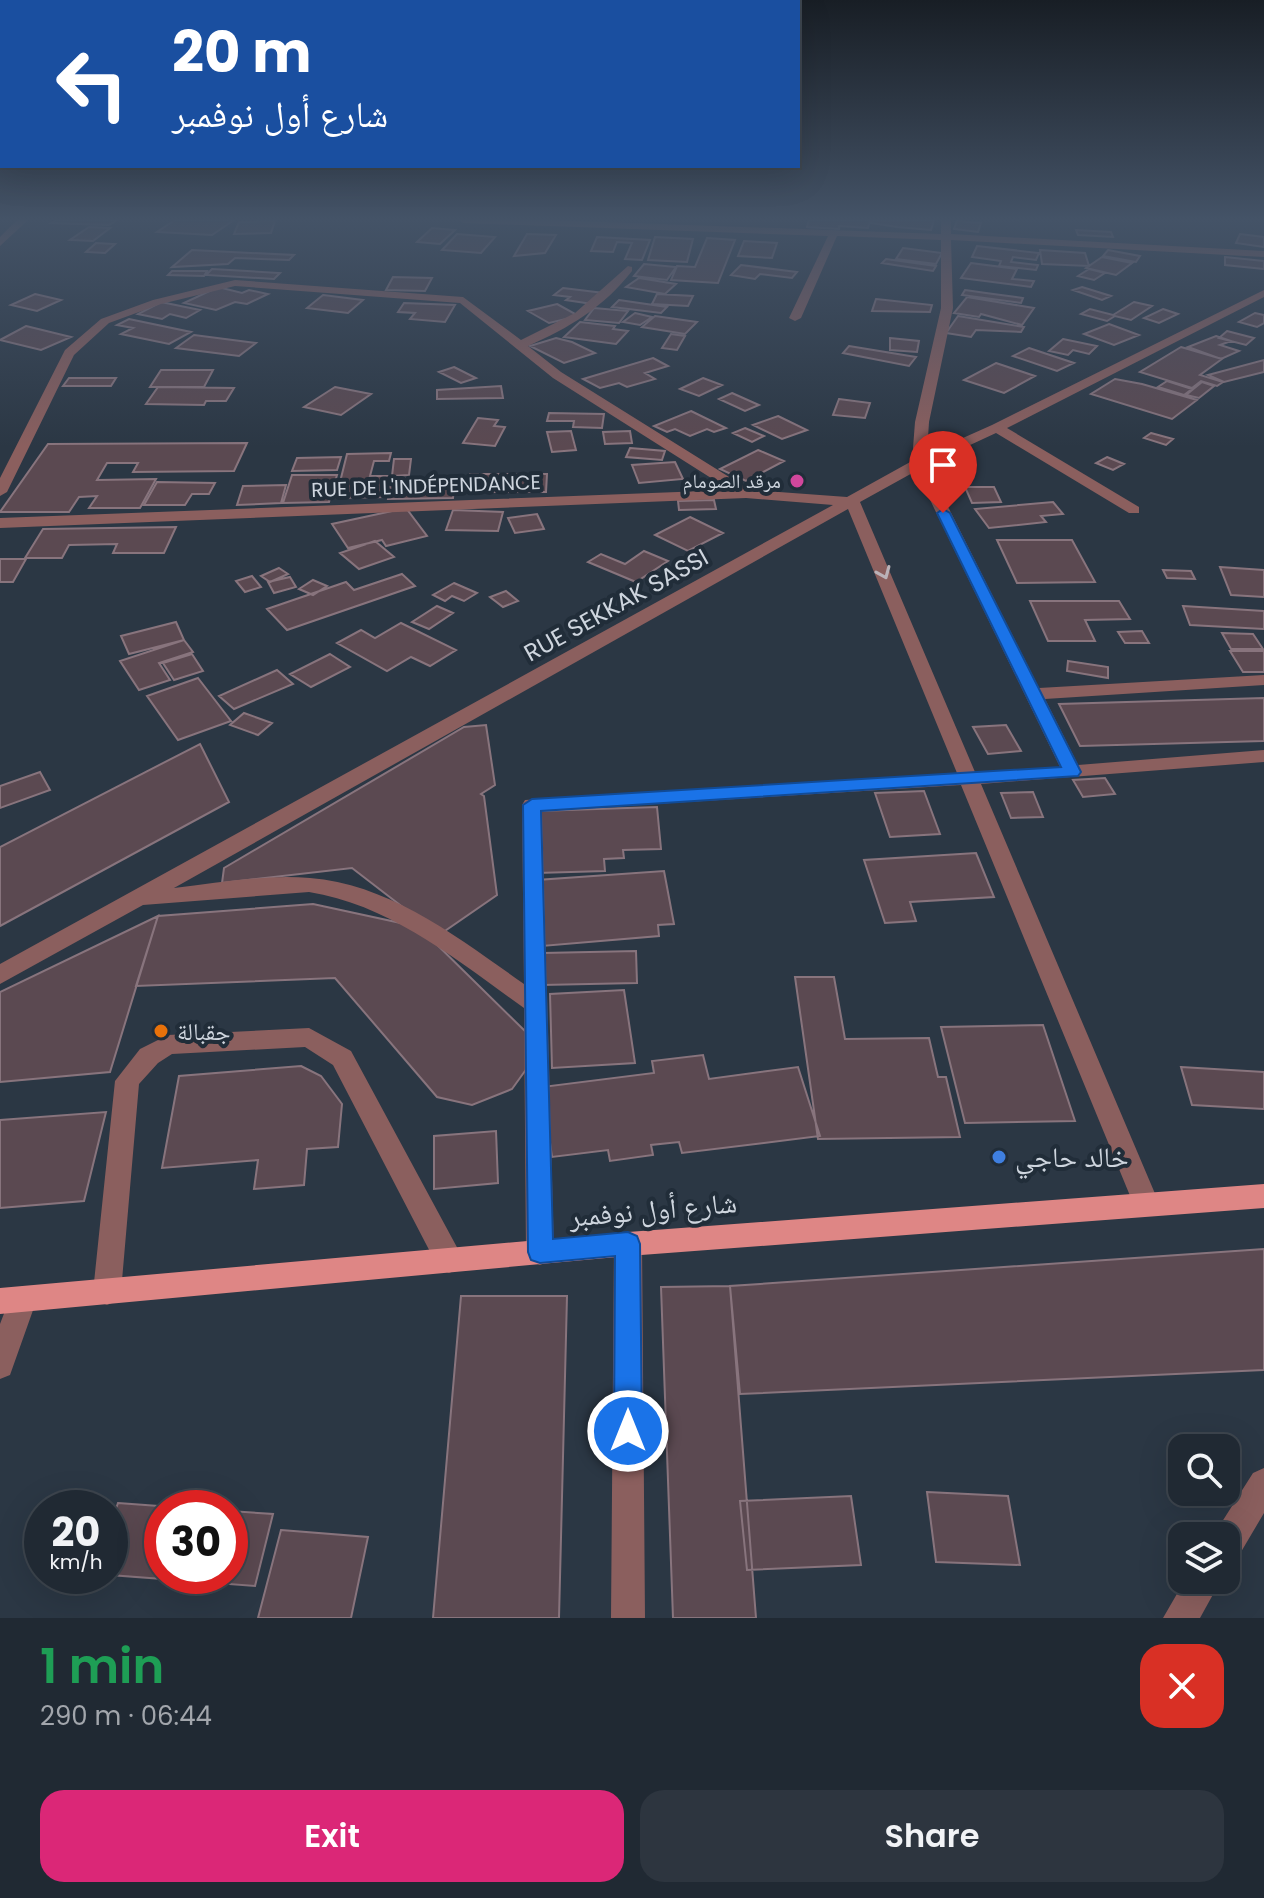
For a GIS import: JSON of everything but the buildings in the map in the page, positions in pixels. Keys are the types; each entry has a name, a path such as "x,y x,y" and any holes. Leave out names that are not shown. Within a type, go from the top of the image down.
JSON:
{"main road":[{"name":"شارع أول نوفمبر","path":"12,1300 628,1244 1264,1196"}],"street":[{"path":"0,492 69,353 105,321 184,296"},
{"path":"413,296 470,303 518,346 557,375 746,494"},
{"path":"518,346 570,324 607,296"},
{"path":"795,318 805,296"},
{"path":"947,296 947,308 922,422 919,463 1072,772"},
{"name":"RUE SEKKAK SASSI","path":"0,975 919,463 997,428 1259,296"},
{"path":"997,428 1134,510"},
{"name":"RUE DE L'INDÉPENDANCE","path":"0,523 746,494 853,502"},
{"path":"853,502 1146,1203"},
{"path":"1031,694 1264,680"},
{"path":"540,1252 532,805 1072,772 1264,756"},
{"path":"136,899 311,885 403,915 535,1004"},
{"path":"107,1292 127,1081 149,1056 168,1045 309,1037 342,1058 449,1260"},
{"path":"628,1244 628,1618"},
{"path":"0,1365 12,1300"},
{"path":"1240,1523 1264,1484"},
{"path":"1180,1618 1195,1594"}],"place":[{"name":"مرقد الصومام","path":"797,481"},
{"name":"جقبالة","path":"161,1031"},
{"name":"خالد حاجي","path":"999,1157"}],"route":[{"path":"628,1431 628,1244 540,1252 532,805 1072,772 943,513"}]}
